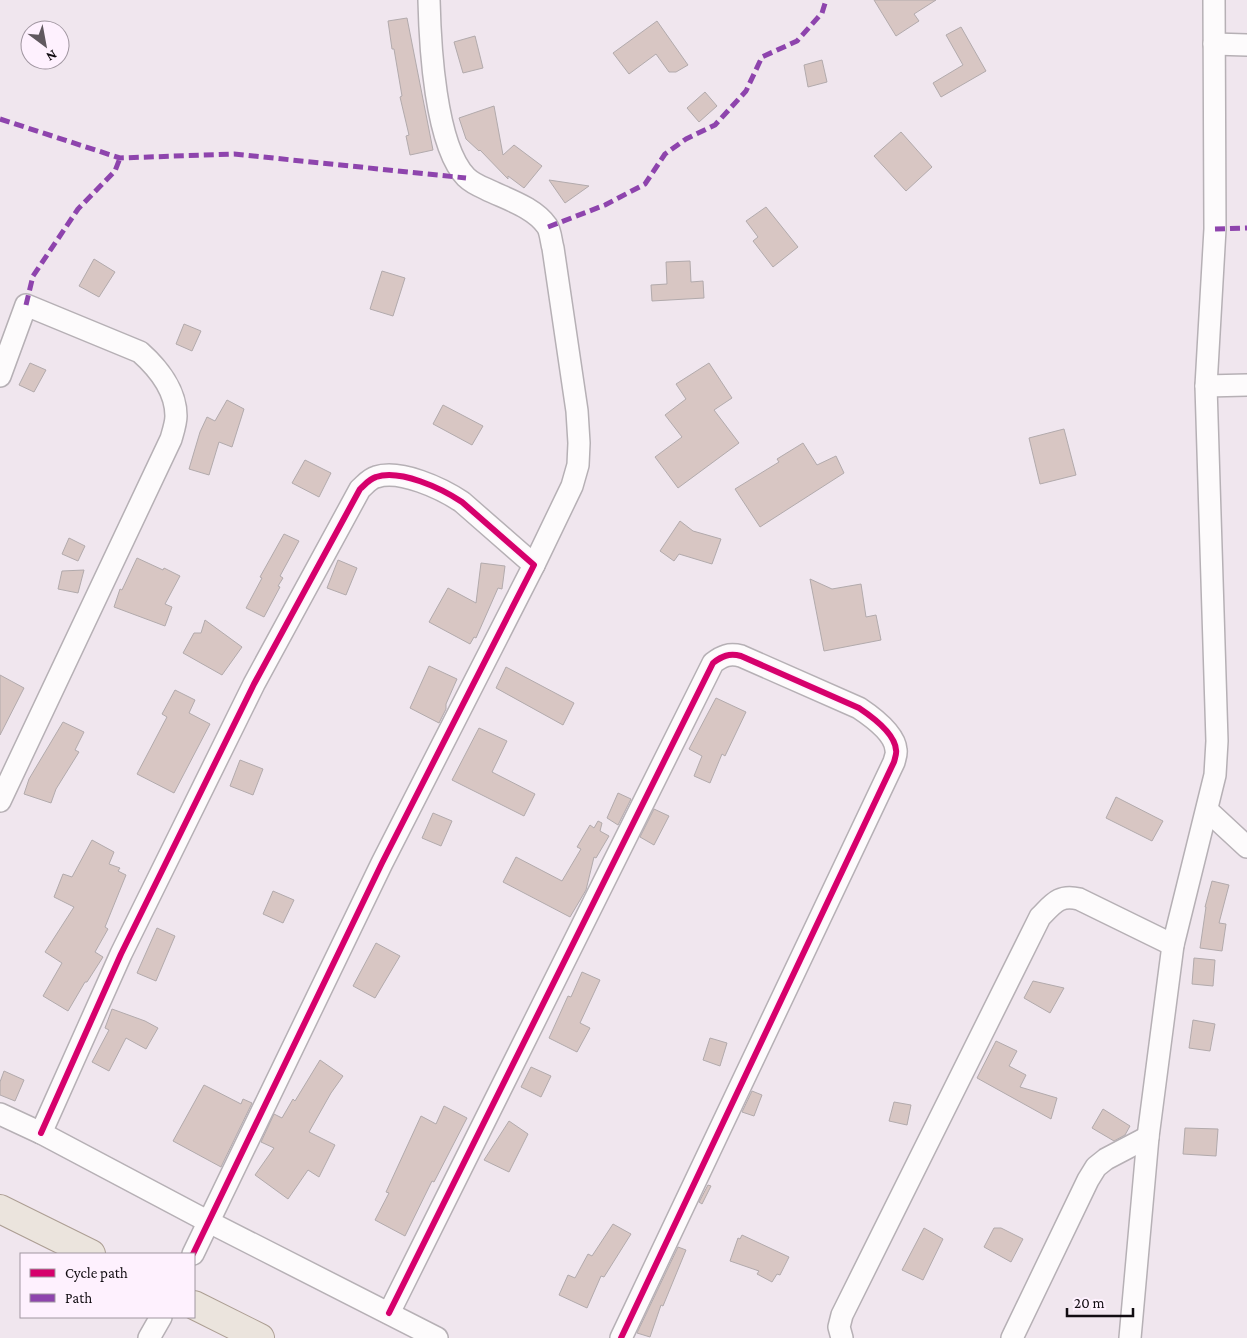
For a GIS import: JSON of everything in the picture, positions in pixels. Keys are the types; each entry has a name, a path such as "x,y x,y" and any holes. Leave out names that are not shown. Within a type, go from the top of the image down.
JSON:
{"main road":[{"path":"0,1209 89,1253"},
{"path":"195,1306 260,1338"}],"street":[{"path":"194,1253 382,863 534,565 572,486 578,466 577,411 553,248 548,228 534,212 466,178 455,162 441,120 437,100 429,0"},
{"path":"1130,1338 1148,1136 1173,946 1215,775 1217,742 1206,386 1216,229 1214,0"},
{"path":"1214,44 1247,44"},
{"path":"0,376 26,305 140,352 154,364 165,381 173,399 176,417 171,439 0,801"},
{"path":"1206,386 1247,385"},
{"path":"41,1133 121,954 254,684 360,489 374,477 394,475 410,478 448,493 462,502 534,565"},
{"path":"390,1313 712,663 721,657 731,654 741,656 859,708 885,729 896,750 894,762 621,1338"},
{"path":"1207,810 1247,847"},
{"path":"842,1338 839,1327 842,1315 1040,917 1057,900 1069,896 1079,898 1173,946"},
{"path":"0,1114 41,1133 209,1222 437,1338"},
{"path":"1012,1338 1096,1167 1106,1159 1148,1136"},
{"path":"149,1338 160,1318"}],"building":[{"path":"874,0 936,0 914,14 919,21 896,36"},
{"path":"407,18 433,150 410,155 406,136 409,135 400,97 402,96 388,21"},
{"path":"657,21 688,65 676,72 669,72 656,54 629,74 613,53"},
{"path":"961,27 986,71 941,97 933,83 963,65 946,35"},
{"path":"475,36 483,68 463,73 454,42"},
{"path":"822,60 827,82 808,87 804,65"},
{"path":"705,92 717,106 699,122 687,108"},
{"path":"494,106 503,155 514,145 542,166 524,188 508,176 508,179 480,150 466,139 459,118"},
{"path":"901,132 932,167 906,191 874,156"},
{"path":"549,180 589,186 565,203"},
{"path":"766,207 798,247 773,267 753,241 758,237 746,221"},
{"path":"94,259 115,272 99,297 79,286"},
{"path":"690,261 691,282 703,281 704,298 652,301 651,285 667,284 666,262"},
{"path":"382,271 405,278 393,316 370,309"},
{"path":"184,324 201,331 192,351 176,344"},
{"path":"30,363 46,370 34,392 19,385"},
{"path":"709,363 732,398 714,410 739,443 678,488 655,457 682,437 665,415 686,399 676,384"},
{"path":"227,400 244,409 232,447 219,442 209,475 189,469 200,432 207,417 215,421"},
{"path":"443,405 483,426 472,445 433,424"},
{"path":"1064,429 1076,475 1040,484 1029,438"},
{"path":"803,443 817,465 836,456 844,473 760,527 735,489 779,462 777,459"},
{"path":"305,460 331,473 319,497 292,483"},
{"path":"680,521 693,531 721,539 712,564 679,554 674,561 660,551"},
{"path":"284,534 299,541 280,576 283,578 278,586 280,587 264,617 246,608 262,578 260,577"},
{"path":"69,538 85,546 78,561 62,554"},
{"path":"137,558 180,576 165,604 172,607 165,626 114,607 120,589 122,590"},
{"path":"338,560 357,568 346,595 327,588"},
{"path":"481,563 505,566 502,589 498,588 476,638 474,637 470,644 429,622 448,588 476,603"},
{"path":"84,570 78,593 58,589 62,571"},
{"path":"810,579 832,589 861,584 866,617 876,615 881,640 824,651"},
{"path":"205,620 242,647 222,675 183,653 194,633 201,633"},
{"path":"429,666 457,679 439,723 410,708"},
{"path":"506,667 574,703 563,725 496,688"},
{"path":"0,675 24,688 0,735"},
{"path":"175,690 195,700 189,713 210,724 174,793 137,774 167,717 162,714"},
{"path":"716,698 746,712 725,756 722,754 710,783 694,776 702,756 689,749"},
{"path":"63,722 84,732 75,750 79,752 56,789 51,803 24,794 29,779"},
{"path":"479,728 507,741 492,772 535,794 524,816 452,780"},
{"path":"240,760 263,769 253,795 230,786"},
{"path":"618,793 631,799 618,825 607,818"},
{"path":"1116,797 1163,821 1152,841 1106,818"},
{"path":"654,809 669,816 654,845 640,837"},
{"path":"433,813 452,821 441,846 422,838"},
{"path":"598,821 602,823 600,831 609,836 596,858 594,857 586,890 570,917 503,882 516,857 562,881 581,849 577,847 590,825 594,828"},
{"path":"92,840 114,852 109,864 120,868 118,871 126,875 105,927 108,929 95,952 103,957 87,982 85,982 68,1011 43,996 62,963 45,952 74,907 54,897 63,874 72,877"},
{"path":"1212,881 1229,885 1219,923 1226,924 1222,951 1200,948 1205,907"},
{"path":"273,891 294,900 283,923 263,914"},
{"path":"157,928 175,936 156,981 137,973"},
{"path":"376,943 400,956 375,998 353,986"},
{"path":"1194,958 1215,960 1213,986 1192,984"},
{"path":"582,972 600,980 580,1023 590,1028 577,1052 549,1038 568,996 571,997"},
{"path":"1033,981 1064,988 1050,1013 1024,998"},
{"path":"112,1009 145,1021 158,1028 146,1049 126,1038 109,1071 92,1062 109,1030 105,1028"},
{"path":"1193,1020 1215,1024 1210,1051 1189,1048"},
{"path":"710,1038 727,1043 720,1066 703,1060"},
{"path":"996,1041 1017,1051 1009,1066 1026,1075 1020,1087 1057,1098 1051,1119 977,1078"},
{"path":"320,1060 343,1076 309,1132 335,1145 319,1177 308,1170 288,1199 255,1175 274,1148 261,1142 274,1114 282,1118 293,1099 295,1101"},
{"path":"531,1067 551,1076 541,1097 521,1087"},
{"path":"4,1071 24,1080 15,1101 0,1095 0,1082"},
{"path":"204,1085 241,1104 243,1099 252,1103 221,1167 173,1141"},
{"path":"752,1091 762,1095 754,1116 742,1112"},
{"path":"894,1102 911,1105 907,1125 889,1121"},
{"path":"444,1106 467,1118 434,1182 432,1181 405,1236 375,1220 389,1193 386,1192 421,1116 436,1124"},
{"path":"1103,1109 1130,1126 1125,1135 1114,1141 1092,1128"},
{"path":"509,1121 528,1134 509,1172 484,1160"},
{"path":"1185,1128 1218,1129 1216,1156 1183,1154"},
{"path":"708,1185 711,1186 702,1204 699,1202"},
{"path":"613,1224 631,1234 604,1277 601,1276 587,1308 559,1295 568,1275 575,1278 588,1254 592,1256"},
{"path":"924,1228 943,1239 923,1280 902,1270"},
{"path":"994,1228 1001,1228 1023,1239 1011,1262 984,1247"},
{"path":"742,1235 789,1257 780,1275 777,1274 772,1282 757,1274 759,1271 730,1261 738,1238 740,1239"},
{"path":"678,1247 686,1250 663,1306 661,1305 650,1337 637,1333"}],"marked path":[{"path":"548,227 605,205 645,184 665,154 686,139 715,125 746,91 762,57 797,41 822,13 826,0"},
{"path":"0,119 120,158 234,154 466,178"},
{"path":"26,305 33,276 78,209 115,171 120,158"},
{"path":"1215,229 1247,228"}],"cycle path":[{"path":"41,1133 121,954 254,684 360,489 376,477 386,475 397,476 420,481 462,502 534,565 382,863 193,1253"},
{"path":"389,1313 713,663 726,656 737,655 859,708 876,720 887,731 895,744 896,754 894,762 621,1338"}]}
